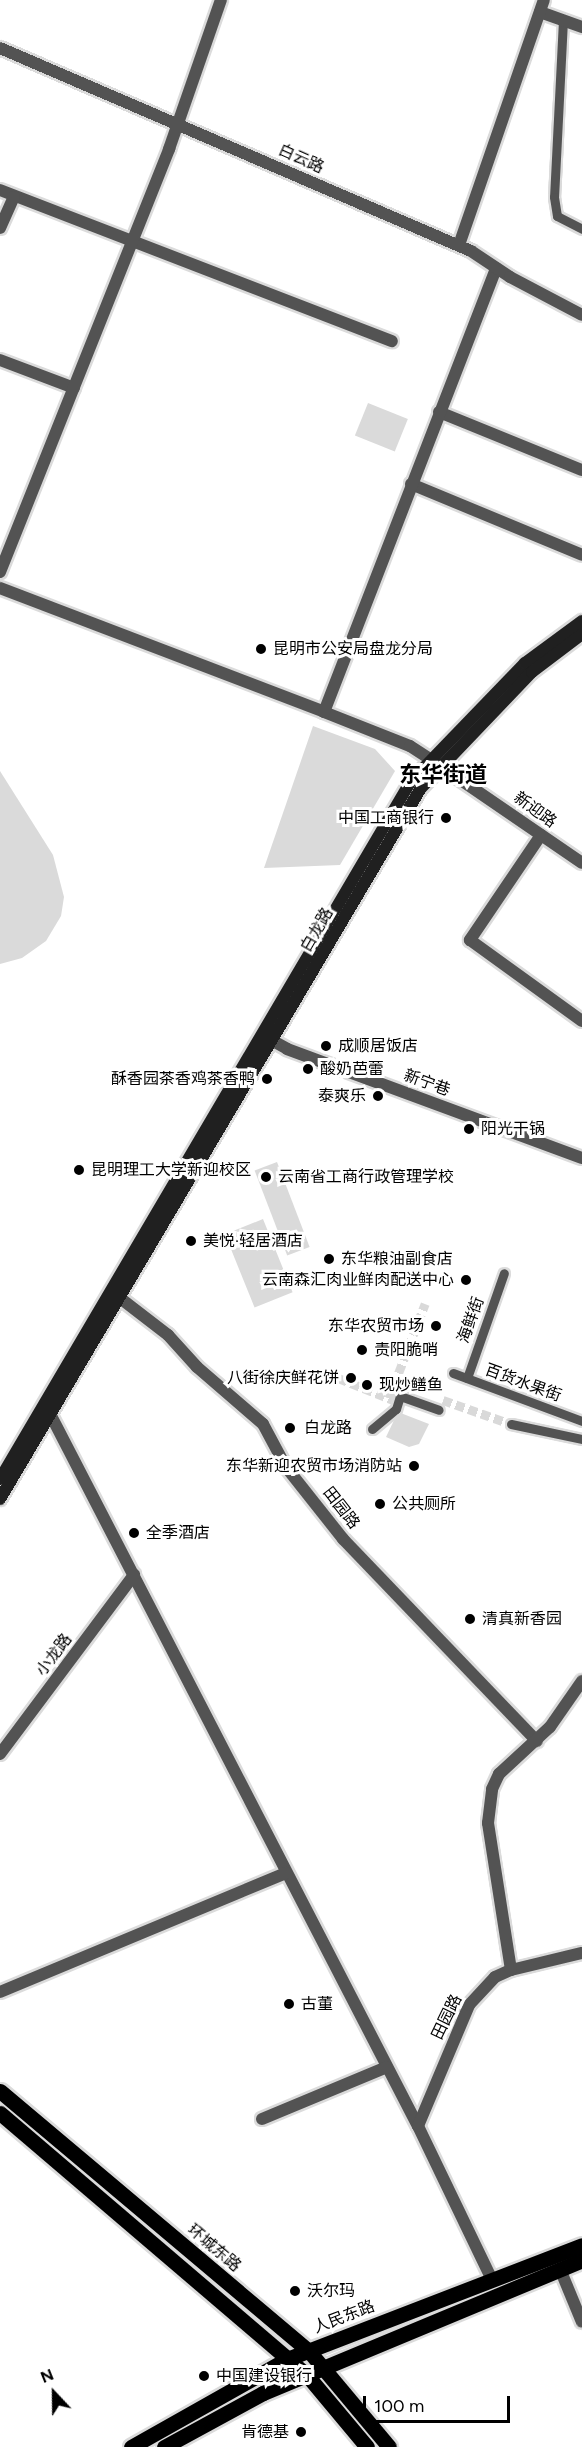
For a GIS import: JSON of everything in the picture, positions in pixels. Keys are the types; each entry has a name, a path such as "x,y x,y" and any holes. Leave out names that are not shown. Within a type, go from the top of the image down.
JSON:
{"main road":[{"name":"白龙路","path":"0,1499 48,1409 267,1038 435,761 525,663 582,621"},
{"name":"白龙路","path":"435,761 532,672 582,634"},
{"name":"白龙路","path":"0,1479 120,1298 267,1038"},
{"name":"环城东路","path":"0,2091 308,2350 389,2447"},
{"path":"0,2112 306,2374 367,2447"},
{"name":"人民东路","path":"131,2447 287,2359 582,2245"},
{"path":"164,2447 306,2374 582,2260"}],"street":[{"path":"0,572 74,388 221,0"},
{"path":"459,245 542,6 563,20 582,27"},
{"path":"563,20 554,197 557,216 582,229"},
{"name":"白云路","path":"0,48 459,245 582,315"},
{"path":"0,189 14,197 392,341"},
{"path":"0,228 14,197"},
{"path":"324,712 496,268"},
{"path":"0,360 74,388"},
{"path":"439,412 582,470"},
{"path":"411,484 582,555"},
{"name":"新迎路","path":"0,588 324,712 435,761 582,863"},
{"path":"541,835 470,940 582,1021"},
{"name":"新宁巷","path":"267,1038 582,1158"},
{"name":"海鲜街","path":"466,1378 504,1273"},
{"name":"田园路","path":"120,1298 168,1335 197,1367 263,1424 286,1467 343,1539 537,1741"},
{"name":"百货水果街","path":"453,1373 582,1421"},
{"path":"372,1429 396,1409 400,1396 439,1410"},
{"path":"48,1409 418,2126 492,2280"},
{"path":"511,1424 582,1439"},
{"name":"小龙路","path":"0,1754 134,1575"},
{"path":"511,1970 488,1804 499,1774 537,1741 582,1681"},
{"path":"0,1992 286,1873"},
{"name":"田园路","path":"418,2126 469,2005 495,1977 511,1970 582,1953"},
{"path":"262,2119 387,2067"},
{"path":"560,2269 582,2322"}],"shaded area":[{"path":"368,403 408,419 395,452 355,435"},
{"path":"313,726 375,749 395,771 340,865 264,868"},
{"path":"0,771 53,855 64,897 61,916 46,941 22,958 0,964"},
{"path":"277,1162 310,1247 287,1256 255,1171"},
{"path":"263,1219 293,1292 255,1308 225,1234"},
{"path":"398,1412 429,1424 419,1444 409,1447 386,1437"}],"tunnel":[{"path":"389,1398 425,1304"},
{"path":"310,1380 326,1373 393,1400"},
{"path":"443,1400 511,1424"}],"place":[{"name":"昆明市公安局盘龙分局","path":"261,649"},
{"name":"中国工商银行","path":"446,818"},
{"name":"成顺居饭店","path":"326,1046"},
{"name":"酸奶芭蕾","path":"308,1069"},
{"name":"酥香园茶香鸡茶香鸭","path":"267,1079"},
{"name":"泰爽乐","path":"378,1096"},
{"name":"阳光干锅","path":"469,1129"},
{"name":"昆明理工大学新迎校区","path":"79,1170"},
{"name":"云南省工商行政管理学校","path":"266,1177"},
{"name":"美悦·轻居酒店","path":"191,1241"},
{"name":"东华粮油副食店","path":"329,1259"},
{"name":"云南森汇肉业鲜肉配送中心","path":"466,1280"},
{"name":"东华农贸市场","path":"436,1326"},
{"name":"责阳脆哨","path":"362,1350"},
{"name":"八街徐庆鲜花饼","path":"351,1378"},
{"name":"现炒鳝鱼","path":"367,1385"},
{"name":"白龙路","path":"290,1428"},
{"name":"东华新迎农贸市场消防站","path":"414,1466"},
{"name":"公共厕所","path":"380,1504"},
{"name":"全季酒店","path":"134,1533"},
{"name":"清真新香园","path":"470,1619"},
{"name":"古董","path":"289,2004"},
{"name":"沃尔玛","path":"295,2291"},
{"name":"中国建设银行","path":"204,2376"},
{"name":"肯德基","path":"301,2432"}],"district":[{"name":"东华街道","path":"443,775"}]}
